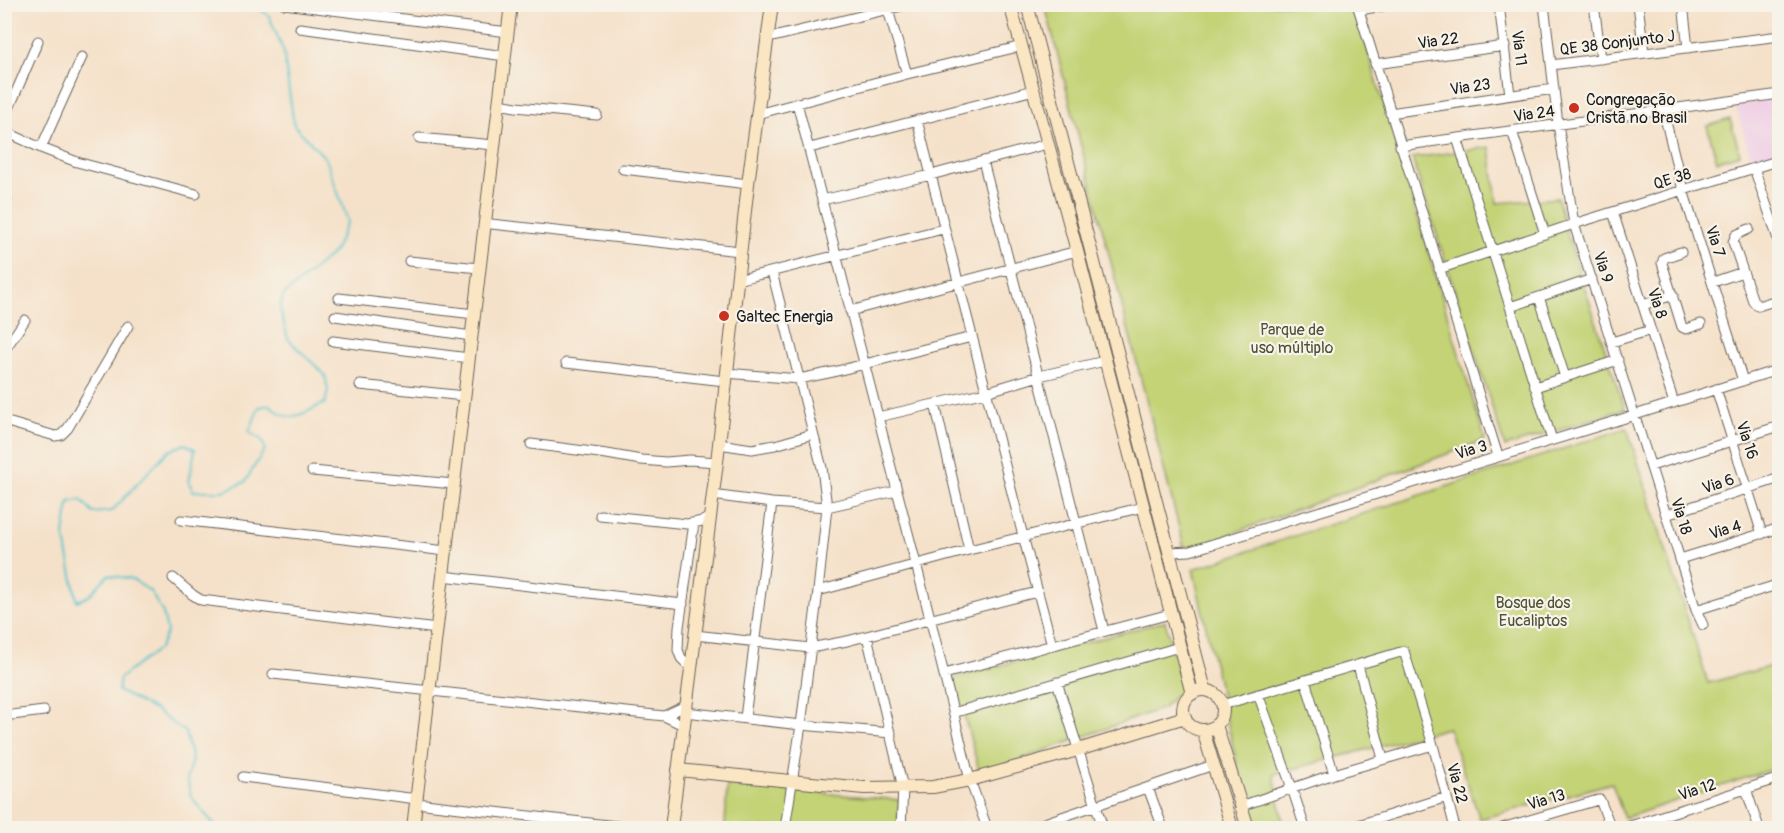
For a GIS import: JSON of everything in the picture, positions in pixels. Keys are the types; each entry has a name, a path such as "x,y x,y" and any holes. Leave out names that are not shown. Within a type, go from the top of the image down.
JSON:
{"street":[{"path":"284,4 508,32"},
{"path":"413,828 511,4"},
{"path":"671,828 717,462 748,184 772,4"},
{"path":"769,38 910,4"},
{"path":"1010,4 1105,361 1170,552 1205,690"},
{"path":"1027,4 1132,436 1143,507 1191,694"},
{"path":"1395,4 1358,7 1498,456"},
{"name":"Via 11","path":"1499,4 1510,95"},
{"name":"Via 9","path":"1544,4 1558,124 1574,224 1635,415"},
{"path":"1594,4 1601,59"},
{"path":"1638,4 1644,53"},
{"name":"QE 38 Conjunto J","path":"1684,5 1688,48"},
{"path":"888,10 907,74"},
{"path":"300,28 505,56"},
{"name":"QE 38 Conjunto J","path":"1551,65 1779,36"},
{"path":"4,120 38,41"},
{"path":"757,114 1022,46"},
{"name":"Via 22","path":"1375,64 1505,46"},
{"path":"41,148 82,57"},
{"name":"Via 23","path":"1390,113 1554,89"},
{"path":"810,148 1034,90"},
{"name":"Via 24","path":"1400,146 1779,94"},
{"path":"797,103 930,618 969,780 987,828"},
{"path":"499,104 597,115"},
{"name":"Via 7","path":"1663,110 1683,190 1743,381"},
{"path":"917,120 943,229 1052,645"},
{"path":"4,130 41,148 100,169 196,194"},
{"path":"1512,131 1545,234"},
{"path":"419,138 494,146"},
{"path":"1457,138 1552,440"},
{"path":"822,201 1047,144"},
{"name":"QE 38","path":"1439,269 1779,160"},
{"path":"983,161 1104,631"},
{"path":"1754,168 1779,244"},
{"path":"623,169 748,184"},
{"name":"Via 8","path":"1613,212 1674,403"},
{"path":"492,224 740,251"},
{"path":"737,280 943,229"},
{"path":"1749,229 1736,235 1734,239 1734,246 1743,272 1755,305 1761,306 1774,301"},
{"path":"850,311 1077,251"},
{"path":"1681,252 1665,257 1662,261 1684,328 1688,329 1701,324"},
{"path":"409,261 479,268"},
{"path":"772,272 822,468 827,507 801,726 785,828"},
{"path":"1713,282 1743,272"},
{"path":"1510,307 1592,279"},
{"path":"1643,304 1673,295"},
{"path":"1539,297 1565,377"},
{"path":"339,298 474,314"},
{"path":"335,316 471,336"},
{"path":"4,351 25,320"},
{"path":"4,422 55,436 61,435 68,428 128,326"},
{"path":"1612,342 1651,330"},
{"path":"566,363 726,377 799,379 972,337"},
{"path":"333,341 469,358"},
{"path":"1535,387 1618,360"},
{"path":"878,417 1105,361"},
{"name":"Via 3","path":"1170,552 1190,551 1779,369"},
{"path":"360,386 464,396"},
{"name":"Via 16","path":"1716,389 1762,534"},
{"path":"934,404 969,550"},
{"name":"Via 18","path":"1635,415 1696,610 1703,625"},
{"path":"1651,466 1779,426"},
{"path":"719,444 752,449 813,434"},
{"path":"531,444 641,460 717,462"},
{"path":"312,471 454,484"},
{"name":"Via 6","path":"1666,515 1779,478"},
{"path":"712,495 827,507 896,491"},
{"path":"746,718 772,503"},
{"path":"818,591 1023,536 1143,507"},
{"path":"600,515 694,523 709,517"},
{"path":"180,520 446,551"},
{"path":"690,667 681,658 678,650 679,627 694,523"},
{"name":"Via 4","path":"1680,559 1779,528"},
{"path":"443,576 683,604"},
{"path":"173,578 201,600 437,629"},
{"path":"1696,610 1779,584"},
{"path":"695,636 810,648 867,636 1037,592"},
{"path":"944,674 1170,614"},
{"path":"867,636 903,788 901,828"},
{"path":"953,713 1179,647"},
{"name":"Via 22","path":"1358,664 1404,651 1433,745 1455,828"},
{"path":"1222,705 1358,664 1383,759"},
{"path":"273,674 664,716 683,725"},
{"path":"1305,680 1334,774"},
{"path":"1057,682 1104,828"},
{"path":"1205,690 1216,695 1222,705 1222,715 1216,725 1203,730 1192,727 1185,717 1184,706 1191,694 1205,690"},
{"path":"1258,694 1305,828"},
{"path":"664,716 685,709 801,726 891,733"},
{"path":"4,716 44,711"},
{"path":"678,770 864,788 933,787 969,780 1078,750 1185,717"},
{"path":"1216,725 1248,828"},
{"path":"1203,730 1232,828"},
{"path":"1241,806 1334,774 1433,745"},
{"path":"1030,828 1045,826 1213,765"},
{"path":"243,777 634,828"},
{"name":"Via 12","path":"1624,828 1779,778"},
{"path":"1148,788 1163,828"},
{"path":"1746,789 1759,828"},
{"path":"1349,828 1447,797"},
{"name":"Via 13","path":"1502,828 1528,824 1600,800 1611,828"}],"shaded area":[{"path":"1769,100 1779,129 1779,154 1752,161 1735,105"}],"green space":[{"name":"Parque de uso múltiplo","path":"1045,5 1354,5 1485,440 1185,551"},
{"path":"1730,119 1740,154 1717,161 1707,126"},
{"path":"1490,147 1497,203 1558,198 1564,225 1625,409 1505,447 1412,158"},
{"name":"Bosque dos Eucaliptos","path":"1627,428 1708,683 1779,664 1779,767 1624,818 1612,783 1480,819 1448,728 1274,774 1283,821 1250,823 1193,569"},
{"path":"1165,621 1182,689 1163,708 980,774 954,678"},
{"path":"727,785 900,800 897,828 725,828"}],"waterway":[{"path":"217,828 191,797 187,778 192,760 185,732 155,710 118,691 120,678 159,649 167,632 163,613 150,591 132,579 108,575 89,596 77,601 64,534 69,502 81,500 93,513 112,511 167,452 185,444 195,449 189,482 193,491 223,491 245,482 265,449 262,440 249,432 259,407 270,405 284,415 297,416 325,403 328,391 325,375 288,339 280,309 283,296 334,252 348,221 326,159 294,125 283,50 269,16 253,4"}],"place":[{"name":"Congregação Cristã no Brasil","path":"1574,108"},
{"name":"Galtec Energia","path":"724,316"}]}
